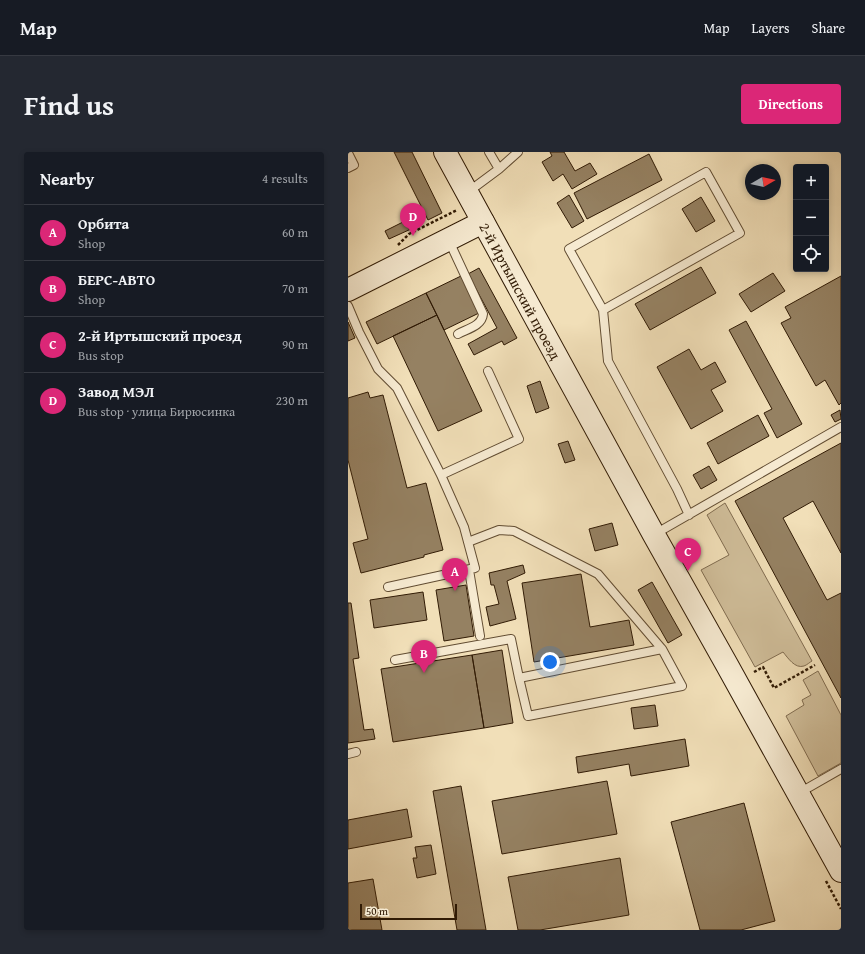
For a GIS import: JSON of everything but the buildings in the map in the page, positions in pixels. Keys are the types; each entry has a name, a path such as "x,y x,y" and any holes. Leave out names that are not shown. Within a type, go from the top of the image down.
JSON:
{"street":[{"name":"2-й Иртышский проезд","path":"445,152 462,201 483,222 654,535 841,871"},
{"path":"348,290 483,222"}],"lane":[{"path":"489,152 499,169"},
{"path":"462,201 518,152"},
{"path":"348,153 354,165 348,168"},
{"path":"603,310 740,233 706,172 569,249 603,310 608,361 677,489 689,515"},
{"path":"448,240 483,314 482,320 478,324 458,334"},
{"path":"348,306 359,332 378,369 397,388 440,475 464,527 475,568 388,587"},
{"path":"440,475 519,439 488,371"},
{"path":"654,535 841,427"},
{"path":"395,660 511,639 528,716 682,686 662,649 598,574 514,531 499,530 468,542"},
{"path":"469,570 480,636"},
{"path":"519,678 662,649"},
{"path":"798,793 839,771 841,780"}],"path":[{"path":"398,245 409,234 462,201"},
{"path":"754,672 763,668 774,688 815,665"}],"shaded area":[{"path":"725,503 812,661 805,666 798,666 789,660 783,652 755,667 701,570 729,555 707,515"},
{"path":"818,671 841,715 841,763 818,776 786,716 804,705 802,700 811,695 803,680"}],"place":[{"name":"Завод МЭЛ","path":"413,236"},
{"name":"2-й Иртышский проезд","path":"688,571"},
{"name":"Орбита","path":"455,591"},
{"name":"БЕРС-АВТО","path":"424,673"}]}
